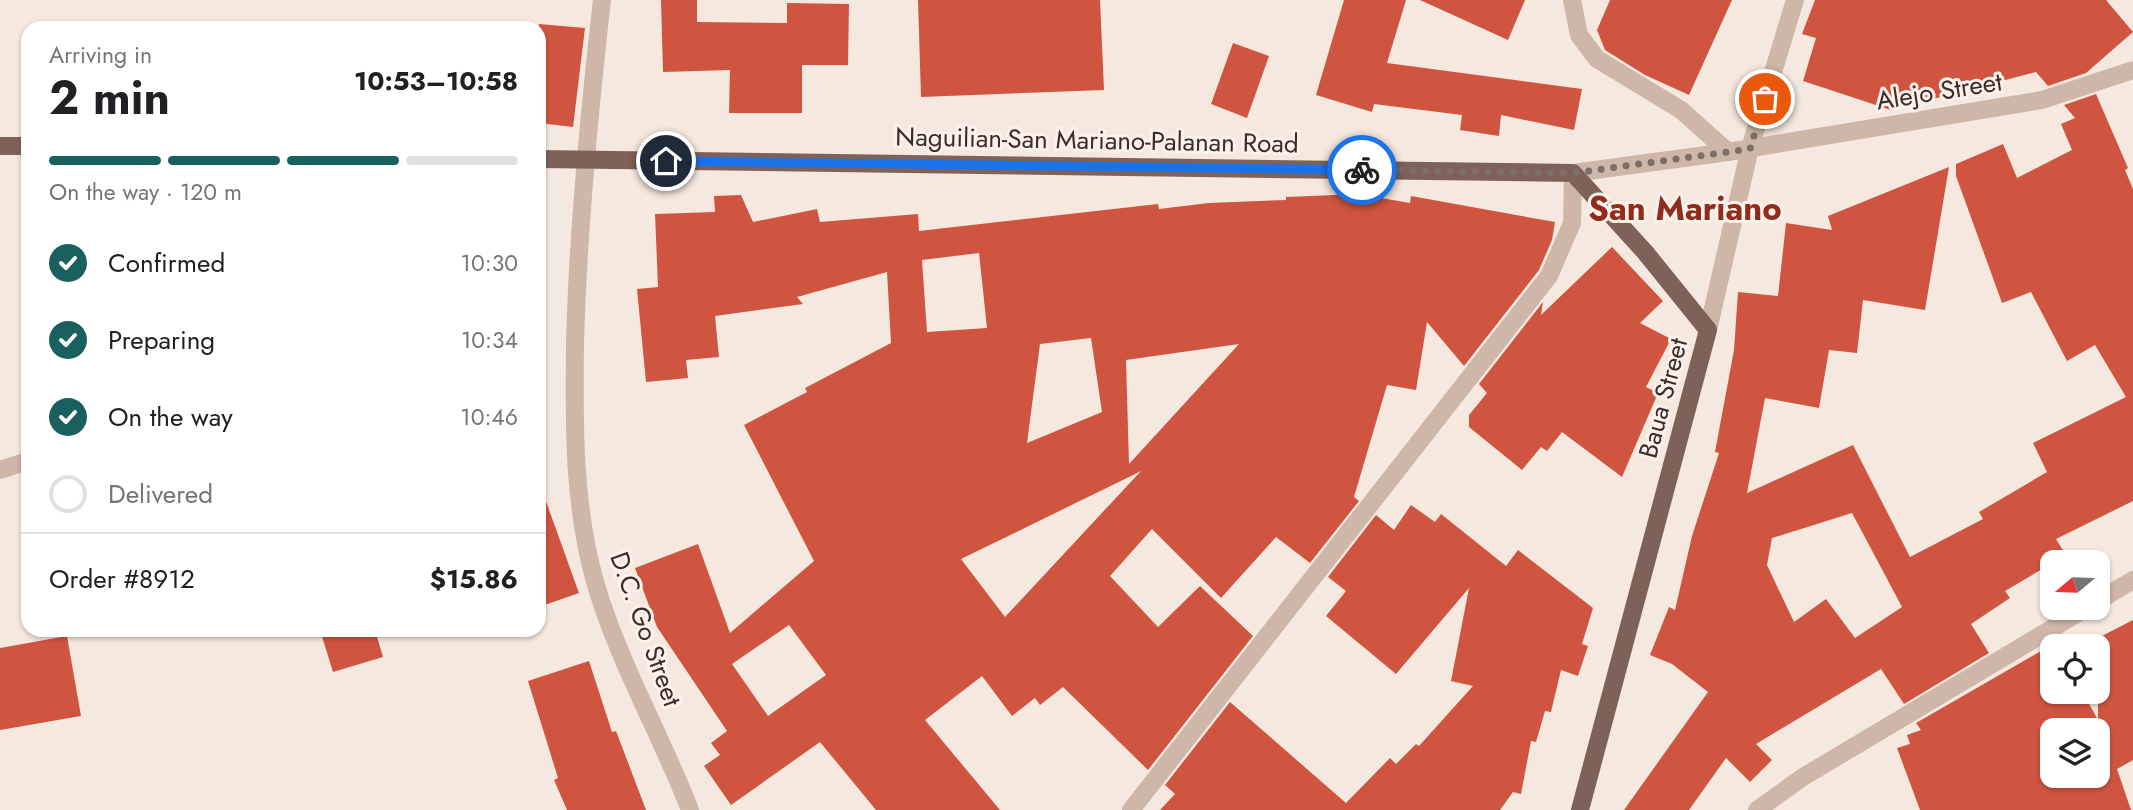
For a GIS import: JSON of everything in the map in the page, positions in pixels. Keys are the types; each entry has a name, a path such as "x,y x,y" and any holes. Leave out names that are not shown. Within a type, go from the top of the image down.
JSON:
{"main road":[{"path":"0,146 21,146"},
{"name":"Naguilian-San Mariano-Palanan Road","path":"546,159 1573,173"},
{"path":"1573,173 1645,252 1708,330"},
{"name":"Baua Street","path":"1580,810 1708,330"}],"street":[{"name":"D.C. Go Street","path":"602,0 584,160 574,418 581,512 596,585 690,810"},
{"path":"1572,0 1579,35 1597,59 1681,110 1728,152"},
{"name":"Baua Street","path":"1708,330 1750,149 1795,0"},
{"name":"Alejo Street","path":"1573,173 1750,149 2042,100 2133,70"},
{"path":"1132,810 1549,276 1572,223 1573,173"},
{"path":"0,470 21,463"},
{"path":"2110,594 2133,580"},
{"path":"1757,810 1803,778 2066,620"}],"building":[{"path":"661,0 697,0 697,22 787,23 787,3 849,4 848,65 802,65 802,113 729,113 730,70 663,72"},
{"path":"918,0 1100,0 1104,90 921,97"},
{"path":"1344,0 1406,0 1387,63 1582,89 1574,130 1501,115 1499,136 1460,130 1462,115 1374,104 1372,112 1316,95"},
{"path":"1420,0 1525,0 1508,40"},
{"path":"1610,0 1732,0 1689,95 1645,75 1605,50 1597,30"},
{"path":"1815,0 2106,0 2133,32 2086,73 2048,86 2036,72 1891,110 1803,81 1816,38 1802,34"},
{"path":"546,25 585,28 573,127 546,124"},
{"path":"1233,43 1269,56 1247,118 1211,104"},
{"path":"2096,94 2128,168 2125,170 2133,189 2133,501 2056,539 2063,550 2040,550 2040,570 2005,591 2010,598 1971,624 1989,653 1904,704 1881,669 1756,744 1772,760 1750,782 1726,758 1689,810 1624,810 1708,692 1672,664 1650,655 1669,607 1675,610 1692,536 1719,453 1715,452 1734,350 1738,292 1778,296 1786,223 1832,230 1828,216 1949,167 1925,310 1863,300 1857,353 1829,350 1819,408 1765,398 1747,493 1853,445 1910,557 1983,519 1979,512 2047,472 2033,443 2126,397 2095,345 2067,361 2031,292 2002,303 1956,176 1956,164 2003,144 2017,178 2072,150 2061,124 2075,118 2064,105","holes":["1852,513 1902,607 1855,638 1826,599 1794,622 1767,565 1772,538"]},
{"path":"1358,194 1410,203 1411,196 1555,222 1552,240 1539,270 1464,366 1427,322 1416,390 1387,385 1354,497 1359,501 1310,563 1276,537 1221,598 1152,529 1110,576 1158,627 1200,586 1253,636 1148,770 1063,687 1040,705 1035,698 1012,716 982,676 925,720 1000,810 876,810 820,742 731,805 704,766 720,755 711,743 727,731 657,627 635,568 698,544 730,633 814,561 744,425 807,392 805,388 891,343 887,272 797,297 803,304 715,316 719,357 686,360 688,378 646,382 637,289 658,287 655,214 715,212 714,196 741,195 753,222 817,209 820,222 918,214 919,231 1158,204 1159,209 1209,203 1286,200 1286,197","holes":["979,253 987,328 927,332 922,260","1091,338 1102,412 1027,443 1040,344","1239,344 1129,464 1126,360","1141,471 1005,617 961,559 1129,477","789,625 826,675 768,716 732,664"]},
{"path":"1612,247 1663,301 1640,323 1671,339 1646,387 1658,393 1622,477 1562,432 1547,451 1541,447 1522,470 1469,427 1469,415 1487,393 1479,384 1543,302 1541,315"},
{"path":"546,501 579,593 546,605"},
{"path":"1411,505 1435,522 1441,514 1506,566 1518,550 1593,608 1582,644 1588,646 1578,676 1561,670 1551,712 1545,711 1536,742 1531,741 1521,794 1513,792 1500,810 1160,810 1175,794 1165,785 1230,702 1346,803 1390,758 1396,764 1416,744 1419,746 1473,686 1451,681 1469,588 1396,674 1326,616 1346,591 1328,577 1376,515 1394,530"},
{"path":"2133,620 2133,760 2117,769 2131,810 1920,810 1897,748 1910,744 1907,735 1921,730 1916,723 2040,652 2040,704 2089,704 2097,718 2040,718 2040,788 2110,788 2110,718 2098,718 2098,704 2110,704 2110,634 2106,634"},
{"path":"67,637 81,716 0,730 0,648"},
{"path":"322,637 377,637 383,657 333,672"},
{"path":"589,661 612,732 616,731 646,810 567,810 554,780 558,778 528,681"}],"way so far":[{"path":"1362,170 1573,173 1750,149 1765,99"}],"district":[{"name":"San Mariano","path":"1685,208"}],"route":[{"path":"666,161 1362,170"}]}
